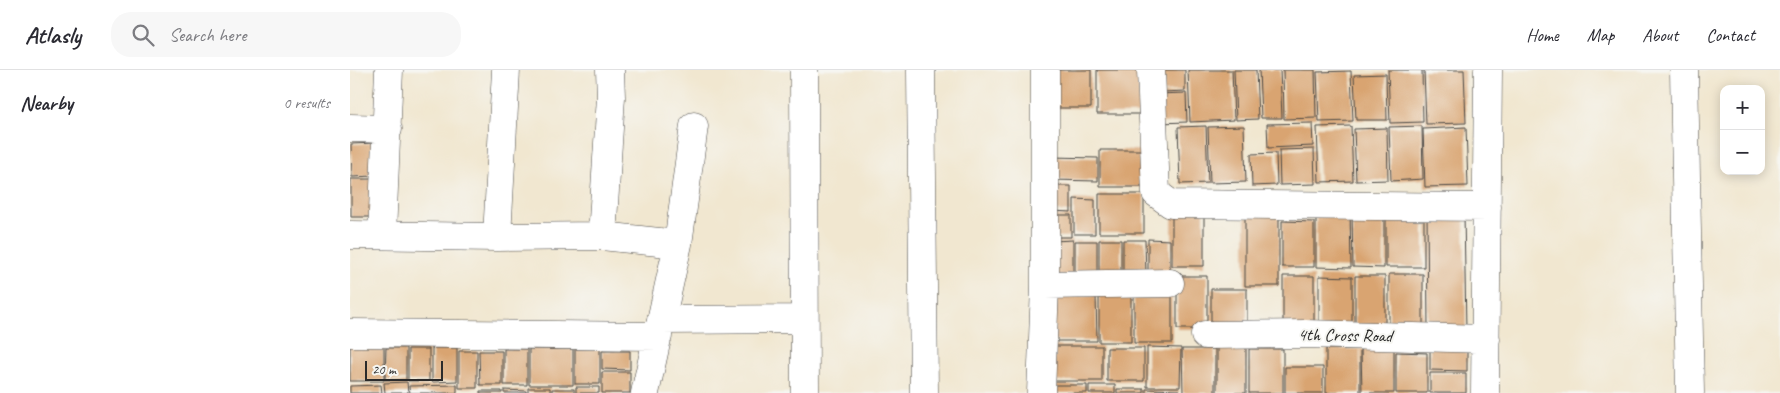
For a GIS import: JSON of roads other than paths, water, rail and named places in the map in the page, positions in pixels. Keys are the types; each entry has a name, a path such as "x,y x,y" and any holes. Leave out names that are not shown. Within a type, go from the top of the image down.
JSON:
{"street":[{"path":"382,234 388,129 389,70"},
{"path":"497,237 506,70"},
{"path":"602,236 611,97 610,70"},
{"path":"804,70 805,393"},
{"path":"921,70 924,393"},
{"path":"1041,393 1045,285 1045,70"},
{"path":"1151,70 1156,193 1171,204 1487,207"},
{"path":"1485,393 1488,70"},
{"path":"1684,70 1690,393"},
{"path":"645,393 678,244 694,126"},
{"path":"350,128 388,129"},
{"path":"350,235 602,236 678,244"},
{"path":"1045,285 1170,282"},
{"path":"350,333 660,328 804,319"},
{"name":"4th Cross Road","path":"1205,335 1305,334 1486,339"}]}
